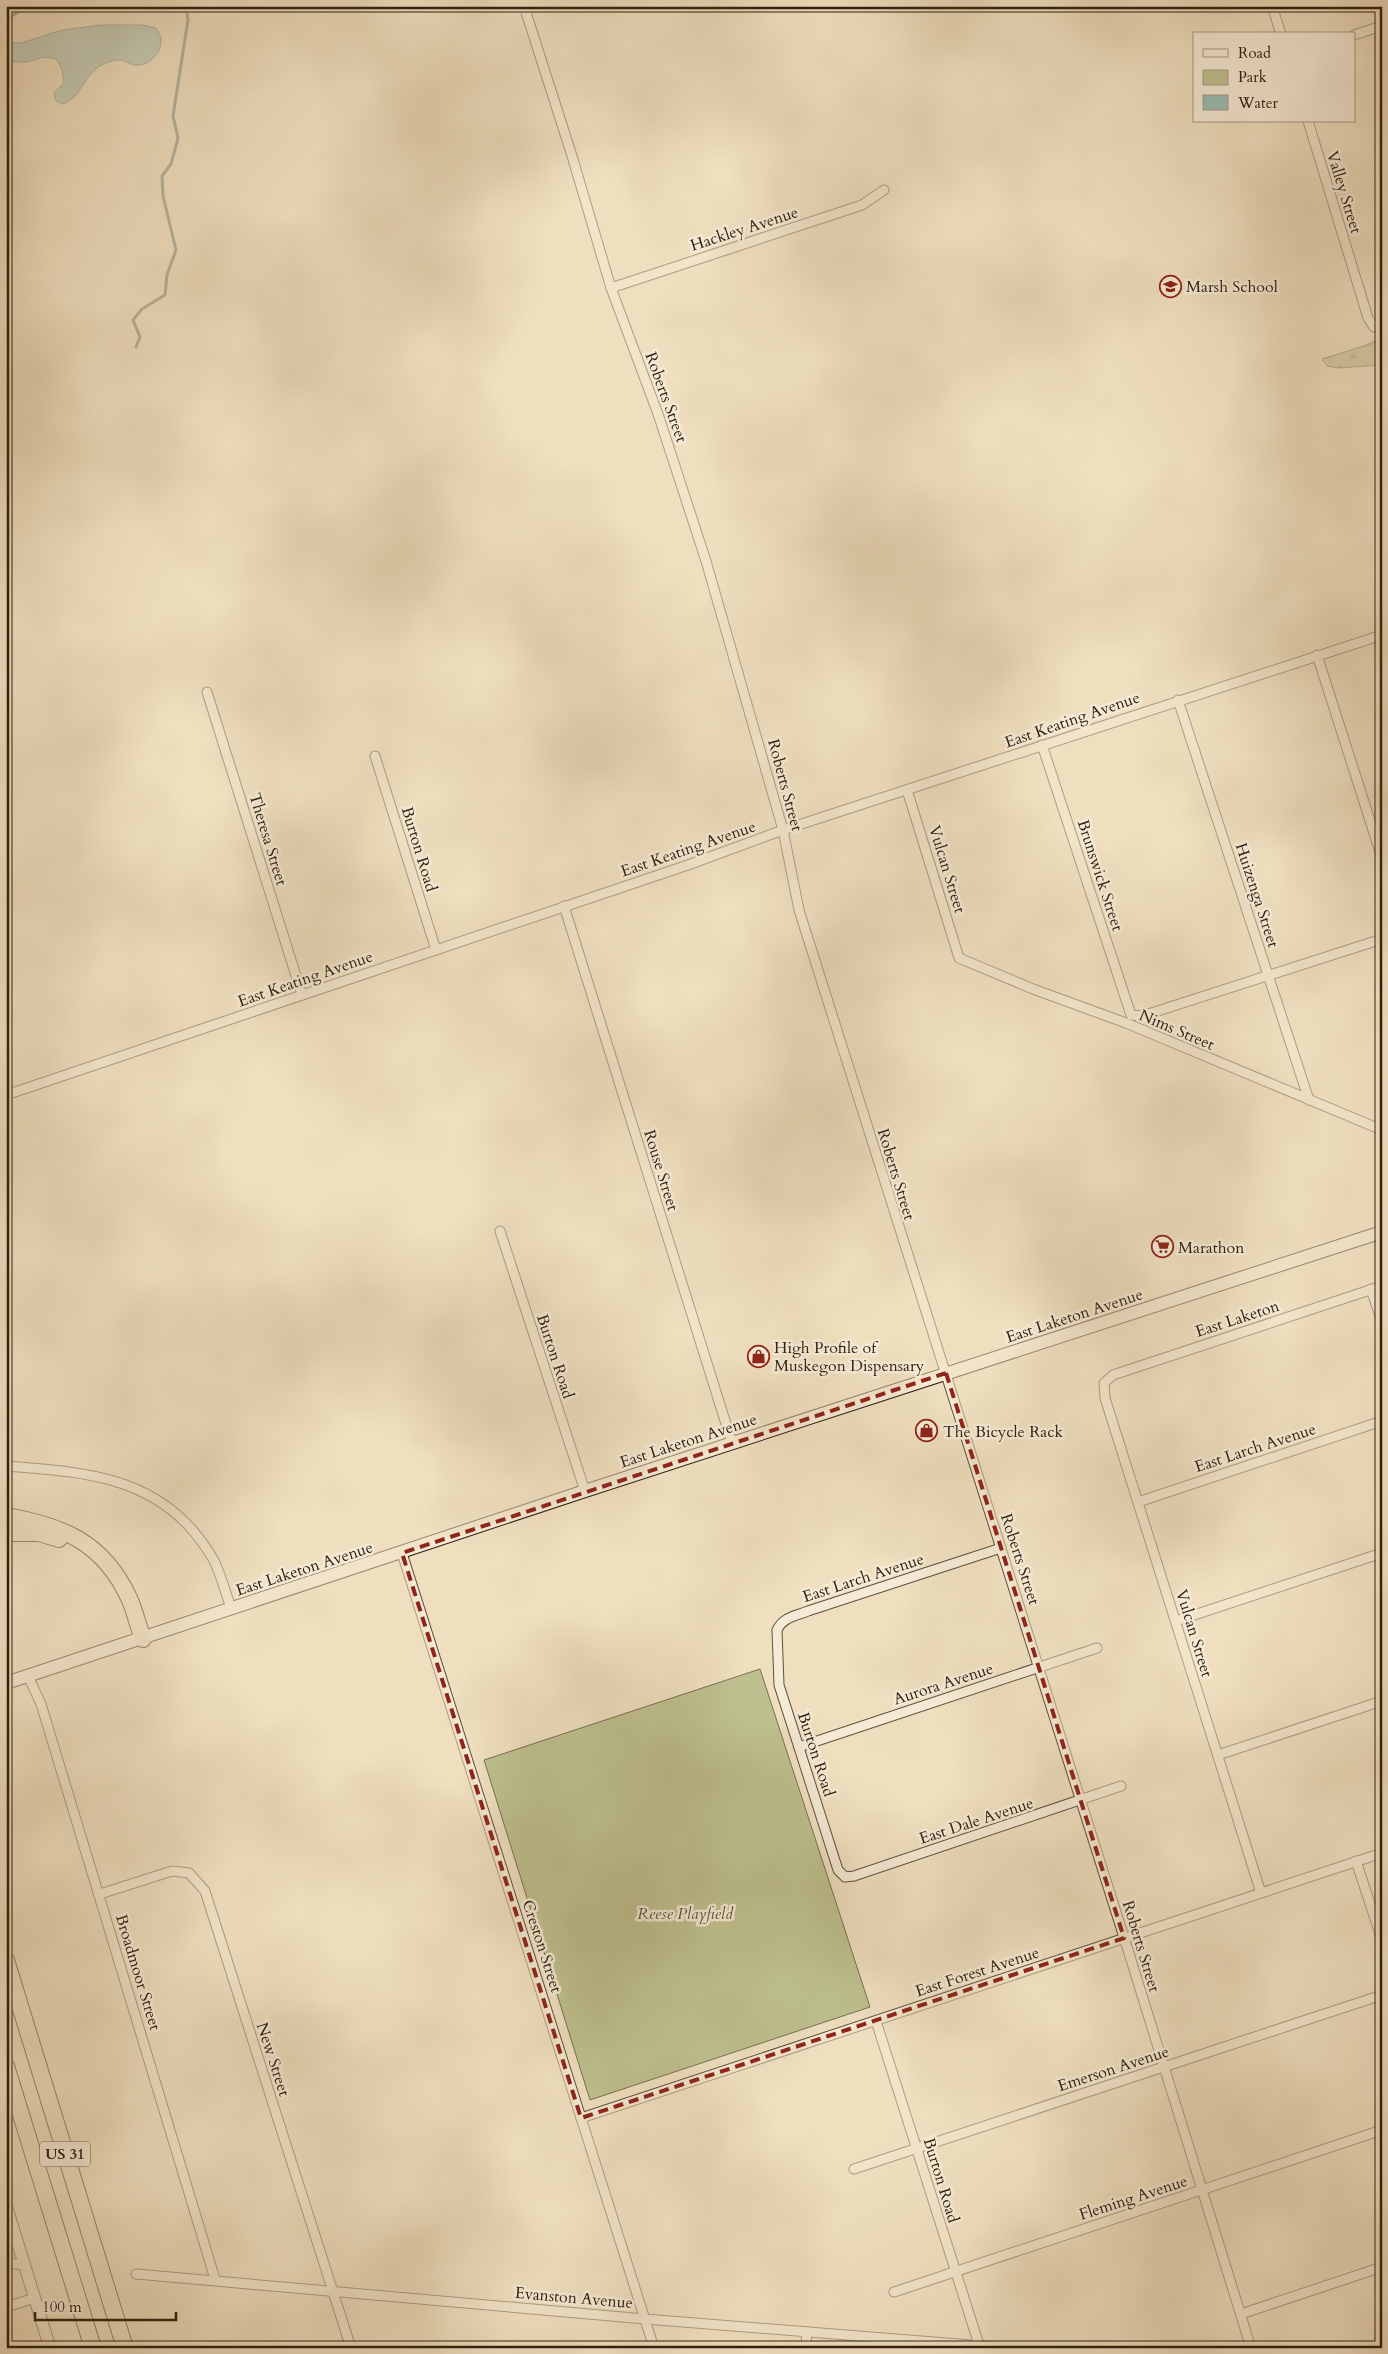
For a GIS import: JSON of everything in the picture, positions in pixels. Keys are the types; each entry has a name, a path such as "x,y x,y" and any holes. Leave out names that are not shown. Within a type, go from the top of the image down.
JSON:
{"highway":[{"path":"6,1516 49,1524 74,1535 93,1550 109,1567 129,1599 142,1639"},
{"path":"6,1533 39,1533 57,1538 86,1554 102,1568 115,1586 142,1639"},
{"name":"US 31","path":"6,1960 125,2348"},
{"name":"US 31","path":"6,2066 93,2348"}],"main road":[{"name":"East Laketon Avenue","path":"6,1683 585,1491 1382,1232"}],"street":[{"name":"Roberts Street","path":"525,6 611,288 658,414 706,561 783,830 799,910 1081,1800 1251,2348"},
{"path":"1272,6 1280,32"},
{"path":"1356,34 1382,26"},
{"name":"Valley Street","path":"1308,122 1365,311 1378,328"},
{"name":"Hackley Avenue","path":"611,288 862,205 884,190"},
{"name":"East Keating Avenue","path":"6,1095 688,865 783,830 1382,635"},
{"path":"1317,655 1382,858"},
{"name":"Theresa Street","path":"207,692 302,995"},
{"name":"Huizenga Street","path":"1178,700 1309,1100"},
{"name":"Brunswick Street","path":"1042,745 1131,1015 1142,1016 1268,974"},
{"name":"Burton Road","path":"376,756 436,950"},
{"name":"Vulcan Street","path":"907,790 959,958"},
{"name":"Rouse Street","path":"564,906 732,1443"},
{"path":"1268,974 1382,939"},
{"name":"Nims Street","path":"959,958 1041,992 1126,1023 1382,1130"},
{"name":"Burton Road","path":"500,1231 585,1491"},
{"name":"East Laketon","path":"1104,1383 1113,1375 1382,1286"},
{"path":"1371,1289 1382,1322"},
{"name":"Vulcan Street","path":"1104,1383 1104,1392 1261,1893"},
{"name":"East Larch Avenue","path":"1138,1502 1382,1422"},
{"path":"6,1466 94,1475 120,1482 161,1502 182,1520 207,1548 216,1565 231,1608"},
{"name":"East Larch Avenue","path":"778,1640 777,1630 786,1619 1001,1548"},
{"name":"Creston Street","path":"402,1553 654,2348"},
{"path":"1176,1621 1382,1553"},
{"name":"Burton Road","path":"778,1640 779,1685 836,1866 841,1874"},
{"name":"Aurora Avenue","path":"799,1746 1097,1648"},
{"name":"Broadmoor Street","path":"28,1676 41,1704 100,1894 215,2279"},
{"path":"1218,1755 1382,1701"},
{"name":"East Dale Avenue","path":"841,1874 854,1876 1120,1786"},
{"name":"East Forest Avenue","path":"581,2118 1382,1853"},
{"path":"1356,1861 1382,1940"},
{"name":"New Street","path":"100,1894 172,1871 189,1873 205,1891 351,2348"},
{"name":"Emerson Avenue","path":"854,2169 1382,1994"},
{"name":"Burton Road","path":"876,2021 979,2347"},
{"name":"Fleming Avenue","path":"894,2292 1382,2130"},
{"path":"6,2204 50,2348"},
{"path":"6,2264 25,2265"},
{"path":"1241,2314 1382,2267"},
{"name":"Evanston Avenue","path":"136,2274 215,2279 645,2319 1009,2348"},
{"path":"6,2308 35,2298"},
{"path":"806,2332 807,2348"}],"highlighted area":[{"path":"946,1373 1124,1938 581,2118 402,1553"}],"green space":[{"path":"1382,338 1382,365 1338,368 1327,366 1322,359 1364,346"},
{"name":"Reese Playfield","path":"760,1669 870,2007 590,2100 484,1760"}],"water":[{"path":"101,25 142,25 156,28 161,38 161,45 157,54 144,64 134,65 119,60 110,61 97,68 88,77 78,93 63,104 56,101 54,93 64,83 62,69 56,59 44,57 27,62 6,62 6,42 21,43 62,30"}],"waterway":[{"path":"6,20 21,10 44,10 48,6"},
{"path":"136,347 140,337 133,320 142,309 165,295 167,275 176,250 163,196 162,176 171,164 178,138 173,116 188,20 186,6"}],"place":[{"name":"Marsh School","path":"1170,286"},
{"name":"Marathon","path":"1162,1247"},
{"name":"High Profile of Muskegon Dispensary","path":"758,1356"},
{"name":"The Bicycle Rack","path":"927,1431"}]}
